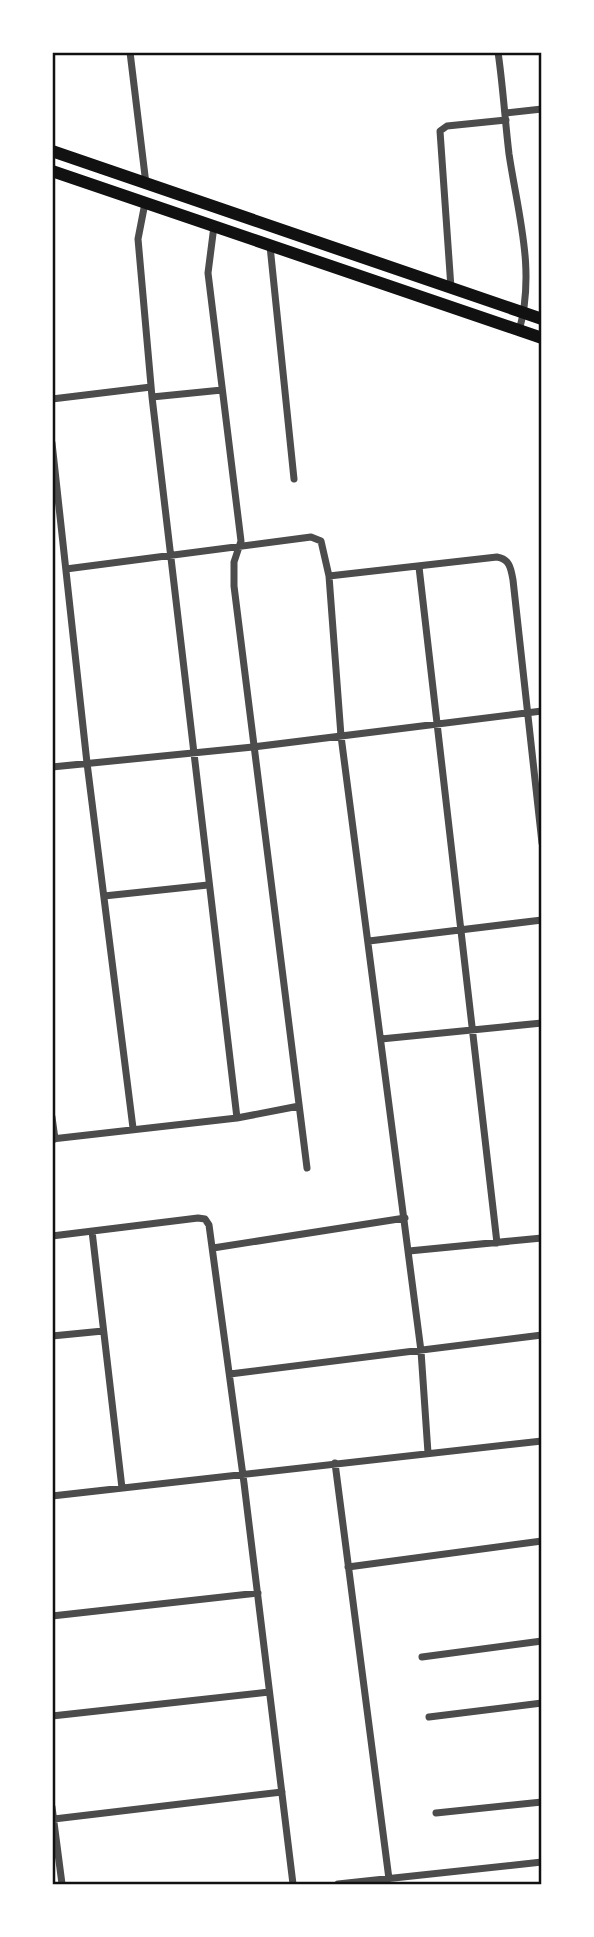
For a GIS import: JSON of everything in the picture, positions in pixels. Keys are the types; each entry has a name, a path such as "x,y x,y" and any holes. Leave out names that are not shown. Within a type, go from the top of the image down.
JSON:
{"main road":[{"path":"52,151 541,318"},
{"path":"52,171 541,338"}],"street":[{"path":"130,52 146,185"},
{"path":"498,52 527,277 524,313 519,331"},
{"path":"451,288 440,131 447,126 541,109"},
{"path":"145,203 138,239 152,397 237,1118"},
{"path":"214,226 208,273 240,545 234,562 234,586 307,1168"},
{"path":"270,245 294,479"},
{"path":"52,399 151,387"},
{"path":"152,397 222,390"},
{"path":"52,443 87,763 133,1128"},
{"path":"66,569 240,545 317,538 321,541 329,576 341,736 421,1351 428,1453"},
{"path":"329,576 497,557 509,563 541,843"},
{"path":"419,567 498,1243"},
{"path":"52,767 253,747 541,711"},
{"path":"104,896 208,885"},
{"path":"369,941 541,920"},
{"path":"381,1039 541,1023"},
{"path":"52,1118 54,1139 237,1118 299,1106"},
{"path":"213,1248 405,1218"},
{"path":"52,1236 205,1219 209,1225 243,1474 293,1885"},
{"path":"92,1231 122,1488"},
{"path":"409,1251 541,1238"},
{"path":"52,1336 103,1331"},
{"path":"230,1374 541,1335"},
{"path":"52,1496 541,1441"},
{"path":"335,1463 389,1879"},
{"path":"348,1567 541,1541"},
{"path":"52,1616 258,1593"},
{"path":"422,1657 541,1641"},
{"path":"52,1716 269,1692"},
{"path":"429,1717 541,1703"},
{"path":"54,1819 282,1792"},
{"path":"436,1813 541,1802"},
{"path":"52,1807 62,1885"},
{"path":"338,1885 541,1862"}]}
